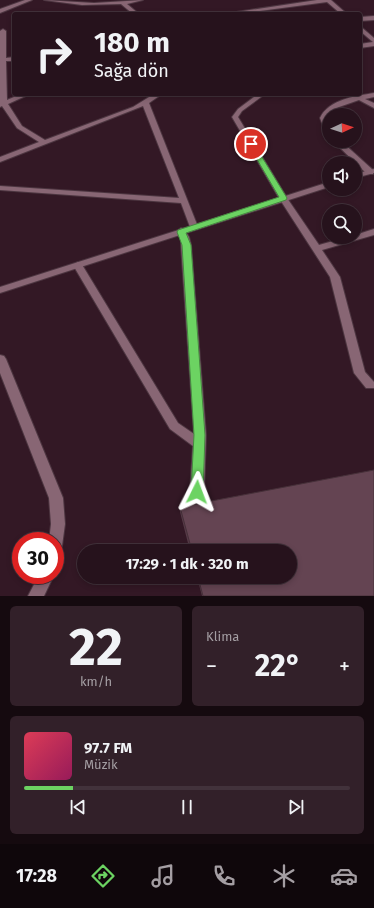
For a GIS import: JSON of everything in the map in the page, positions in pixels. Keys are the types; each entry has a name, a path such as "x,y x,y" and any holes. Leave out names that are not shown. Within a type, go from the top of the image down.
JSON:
{"street":[{"path":"0,10 30,0"},
{"path":"46,0 85,5 123,3 141,0"},
{"path":"241,12 328,0 342,12"},
{"path":"123,3 134,12"},
{"path":"362,19 374,18"},
{"path":"362,30 374,41"},
{"path":"4,31 2,60 2,104 19,126 45,143"},
{"path":"362,46 374,44"},
{"path":"2,60 12,59"},
{"path":"2,104 22,96"},
{"path":"0,160 135,108 156,96"},
{"path":"259,96 240,110 235,117 283,198 335,277 360,373 365,381 370,385"},
{"path":"332,108 356,96 374,96"},
{"path":"356,96 374,106"},
{"path":"145,102 194,227"},
{"path":"345,148 372,171"},
{"path":"362,174 372,171"},
{"path":"0,290 322,186"},
{"path":"0,188 184,201"},
{"path":"181,232 186,245 199,444 197,492"},
{"path":"316,249 374,232"},
{"path":"78,265 174,426 199,444"},
{"path":"0,359 56,498 58,524 57,532"},
{"path":"36,596 42,584"}],"building":[{"path":"374,470 374,596 203,596 200,584 297,584 297,544 190,544 180,507"}],"route":[{"path":"197,492 200,435 186,245 181,232 283,198 251,144"}]}
